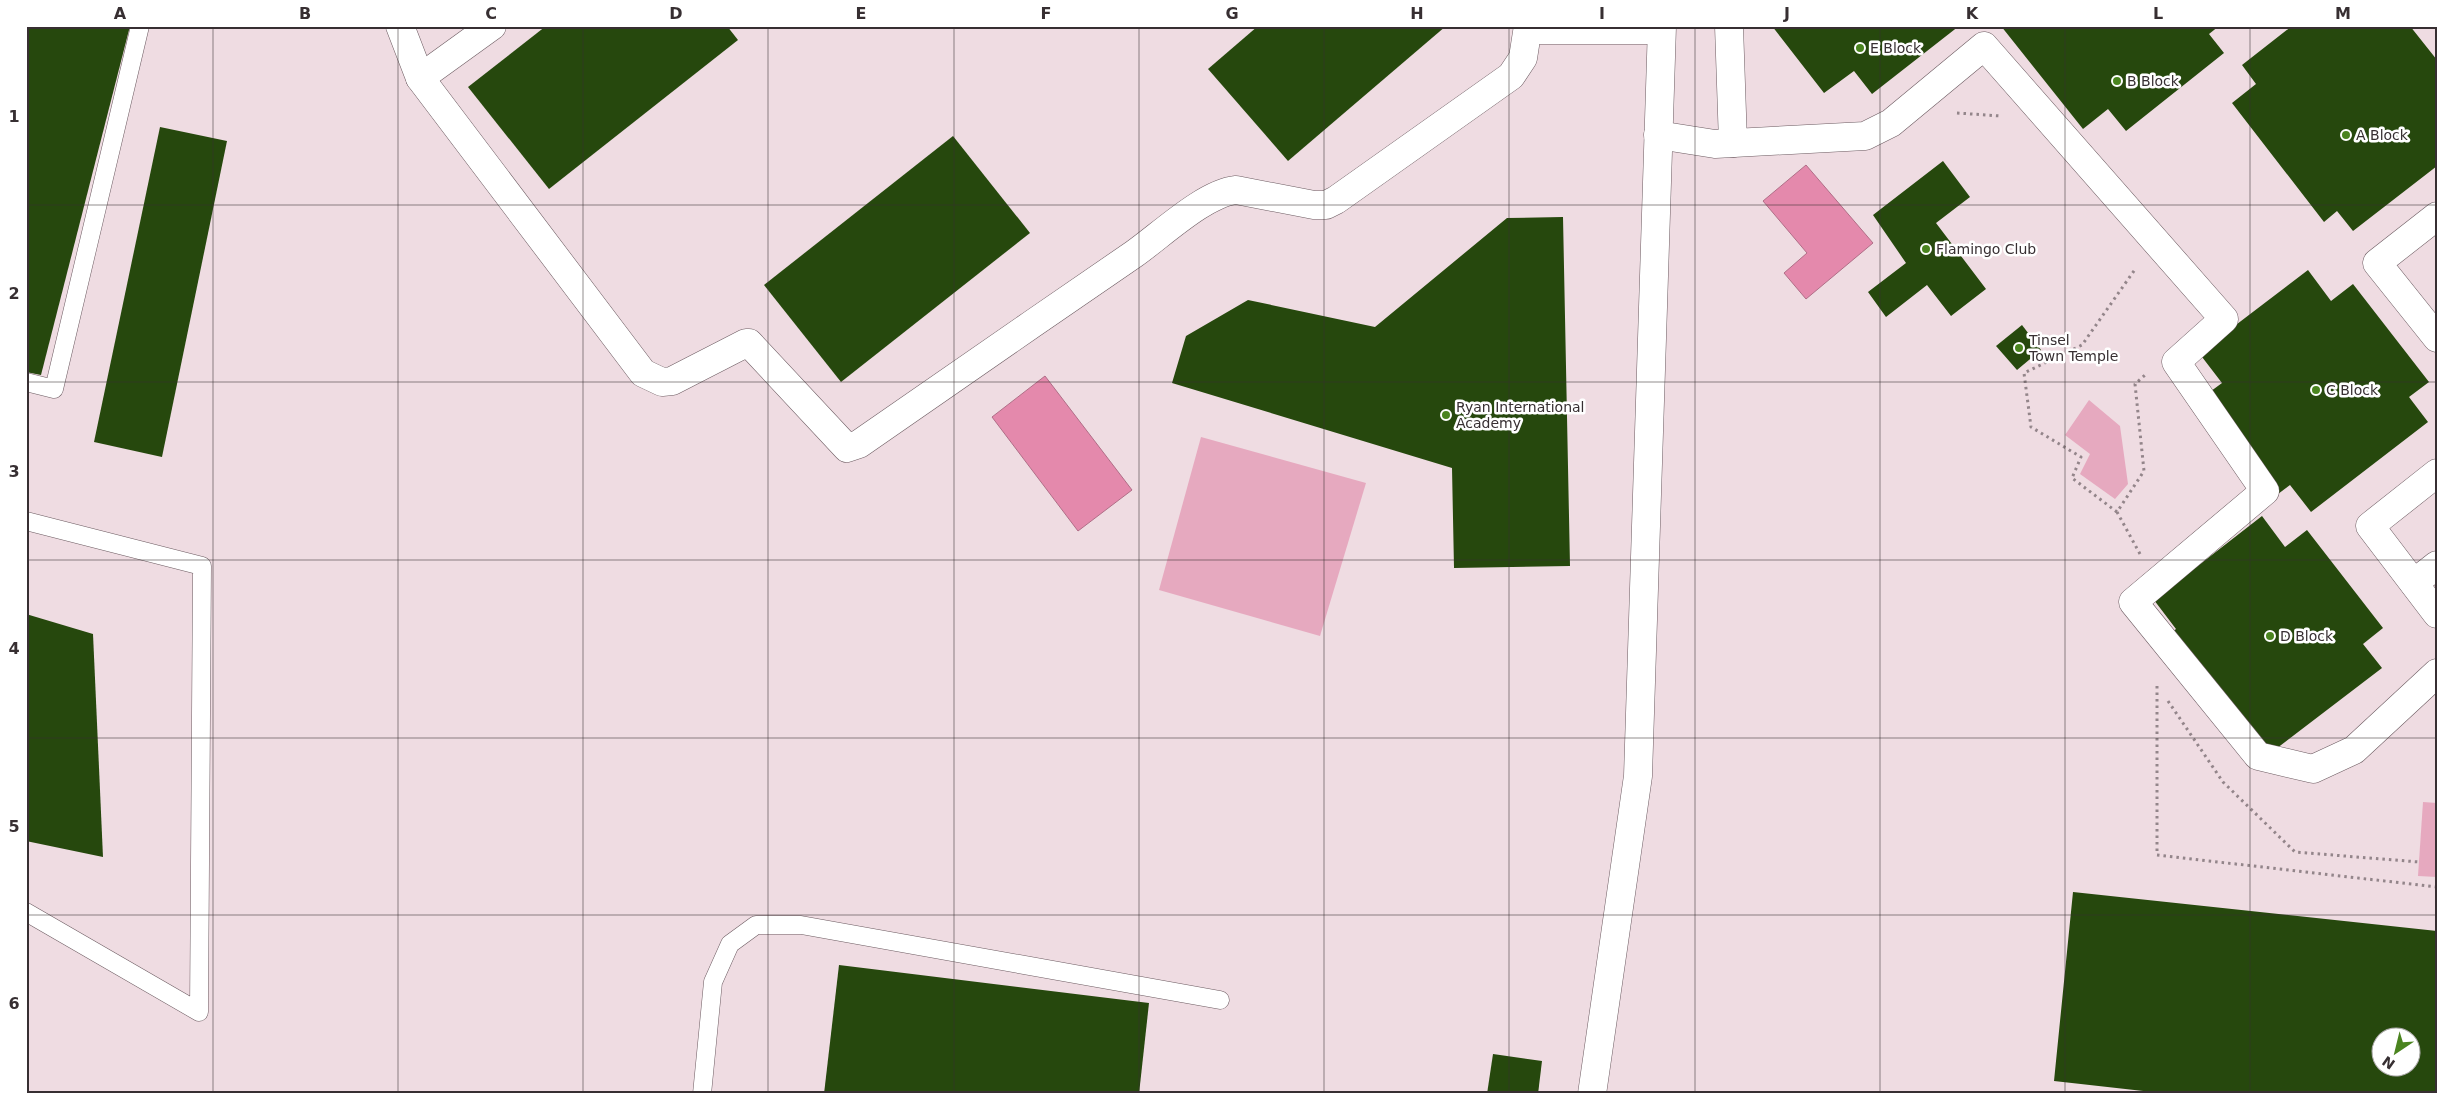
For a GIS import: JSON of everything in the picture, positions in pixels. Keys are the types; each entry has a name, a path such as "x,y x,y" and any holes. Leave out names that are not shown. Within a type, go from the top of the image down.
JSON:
{"street":[{"path":"400,26 420,78 643,373 662,382 672,381 749,343 847,448 859,444 1144,247 1210,199 1223,192 1236,190 1314,206 1326,205 1336,200 1511,76 1523,58 1528,28 1662,28 1638,776 1592,1094"},
{"path":"420,78 492,26"},
{"path":"1729,26 1733,143"},
{"path":"1658,135 1715,144 1865,136 1891,123 1984,46 2224,319 2176,362 2265,491 2133,602 2258,756 2313,769 2354,750 2437,672"},
{"path":"2434,223 2377,263 2437,338"},
{"path":"2437,473 2370,526 2437,614"},
{"path":"2414,583 2437,565"}],"lane":[{"path":"26,382 54,388 140,26"},
{"path":"26,521 202,566 199,1012 26,912"},
{"path":"702,1094 713,982 730,944 756,924 801,925 1220,1000"}],"path":[{"path":"1907,109 2005,116"},
{"path":"2137,266 2082,345 2024,373 2032,427 2081,457 2072,478 2117,512 2156,583"},
{"path":"2117,512 2144,471 2134,384 2149,371"},
{"path":"2157,681 2157,855 2437,887"}],"shaded area":[{"path":"1806,165 1873,243 1806,299 1784,273 1807,253 1763,201"},
{"path":"1045,376 1132,490 1078,531 992,417"},
{"path":"2089,400 2120,426 2128,484 2115,499 2080,474 2090,454 2065,435"},
{"path":"1201,437 1366,483 1320,636 1159,590"},
{"path":"2423,802 2437,803 2437,877 2418,876"}],"building":[{"path":"26,26 130,26 41,375 26,372"},
{"path":"546,26 727,26 738,40 549,189 468,87"},
{"path":"1258,26 1446,26 1288,161 1208,69"},
{"name":"E Block","path":"1772,26 1959,26 1872,94 1854,71 1824,93"},
{"name":"B Block","path":"2001,26 2219,26 2209,34 2224,53 2126,131 2108,109 2083,129"},
{"name":"A Block","path":"2292,26 2410,26 2437,60 2437,166 2353,231 2337,211 2324,222 2232,103 2256,84 2242,65"},
{"path":"160,127 227,141 162,457 94,442"},
{"path":"953,136 1030,233 841,382 764,285"},
{"name":"Flamingo Club","path":"1943,161 1970,197 1936,223 1986,289 1951,316 1927,285 1886,317 1868,292 1906,263 1873,215"},
{"path":"1563,217 1570,566 1454,568 1452,468 1172,383 1186,336 1248,300 1375,327 1507,218"},
{"name":"C Block","path":"2308,270 2331,301 2353,284 2429,382 2409,397 2428,422 2311,512 2290,485 2278,494 2203,397 2222,383 2199,353"},
{"name":"Tinsel Town Temple","path":"2022,325 2041,350 2017,370 1996,346"},
{"name":"D Block","path":"2262,516 2285,547 2307,530 2383,628 2363,644 2382,668 2264,758 2157,644 2176,629 2154,600"},
{"path":"26,614 93,634 103,857 26,841"},
{"path":"2073,892 2437,931 2437,1094 2170,1094 2054,1081"},
{"path":"839,965 1149,1003 1139,1094 824,1094"},
{"path":"1493,1054 1542,1061 1538,1094 1487,1094"}],"place":[{"name":"E Block","path":"1860,48"},
{"name":"B Block","path":"2117,81"},
{"name":"A Block","path":"2346,135"},
{"name":"Flamingo Club","path":"1926,249"},
{"name":"Tinsel Town Temple","path":"2019,348"},
{"name":"C Block","path":"2316,390"},
{"name":"Ryan International Academy","path":"1446,415"},
{"name":"D Block","path":"2270,636"}]}
